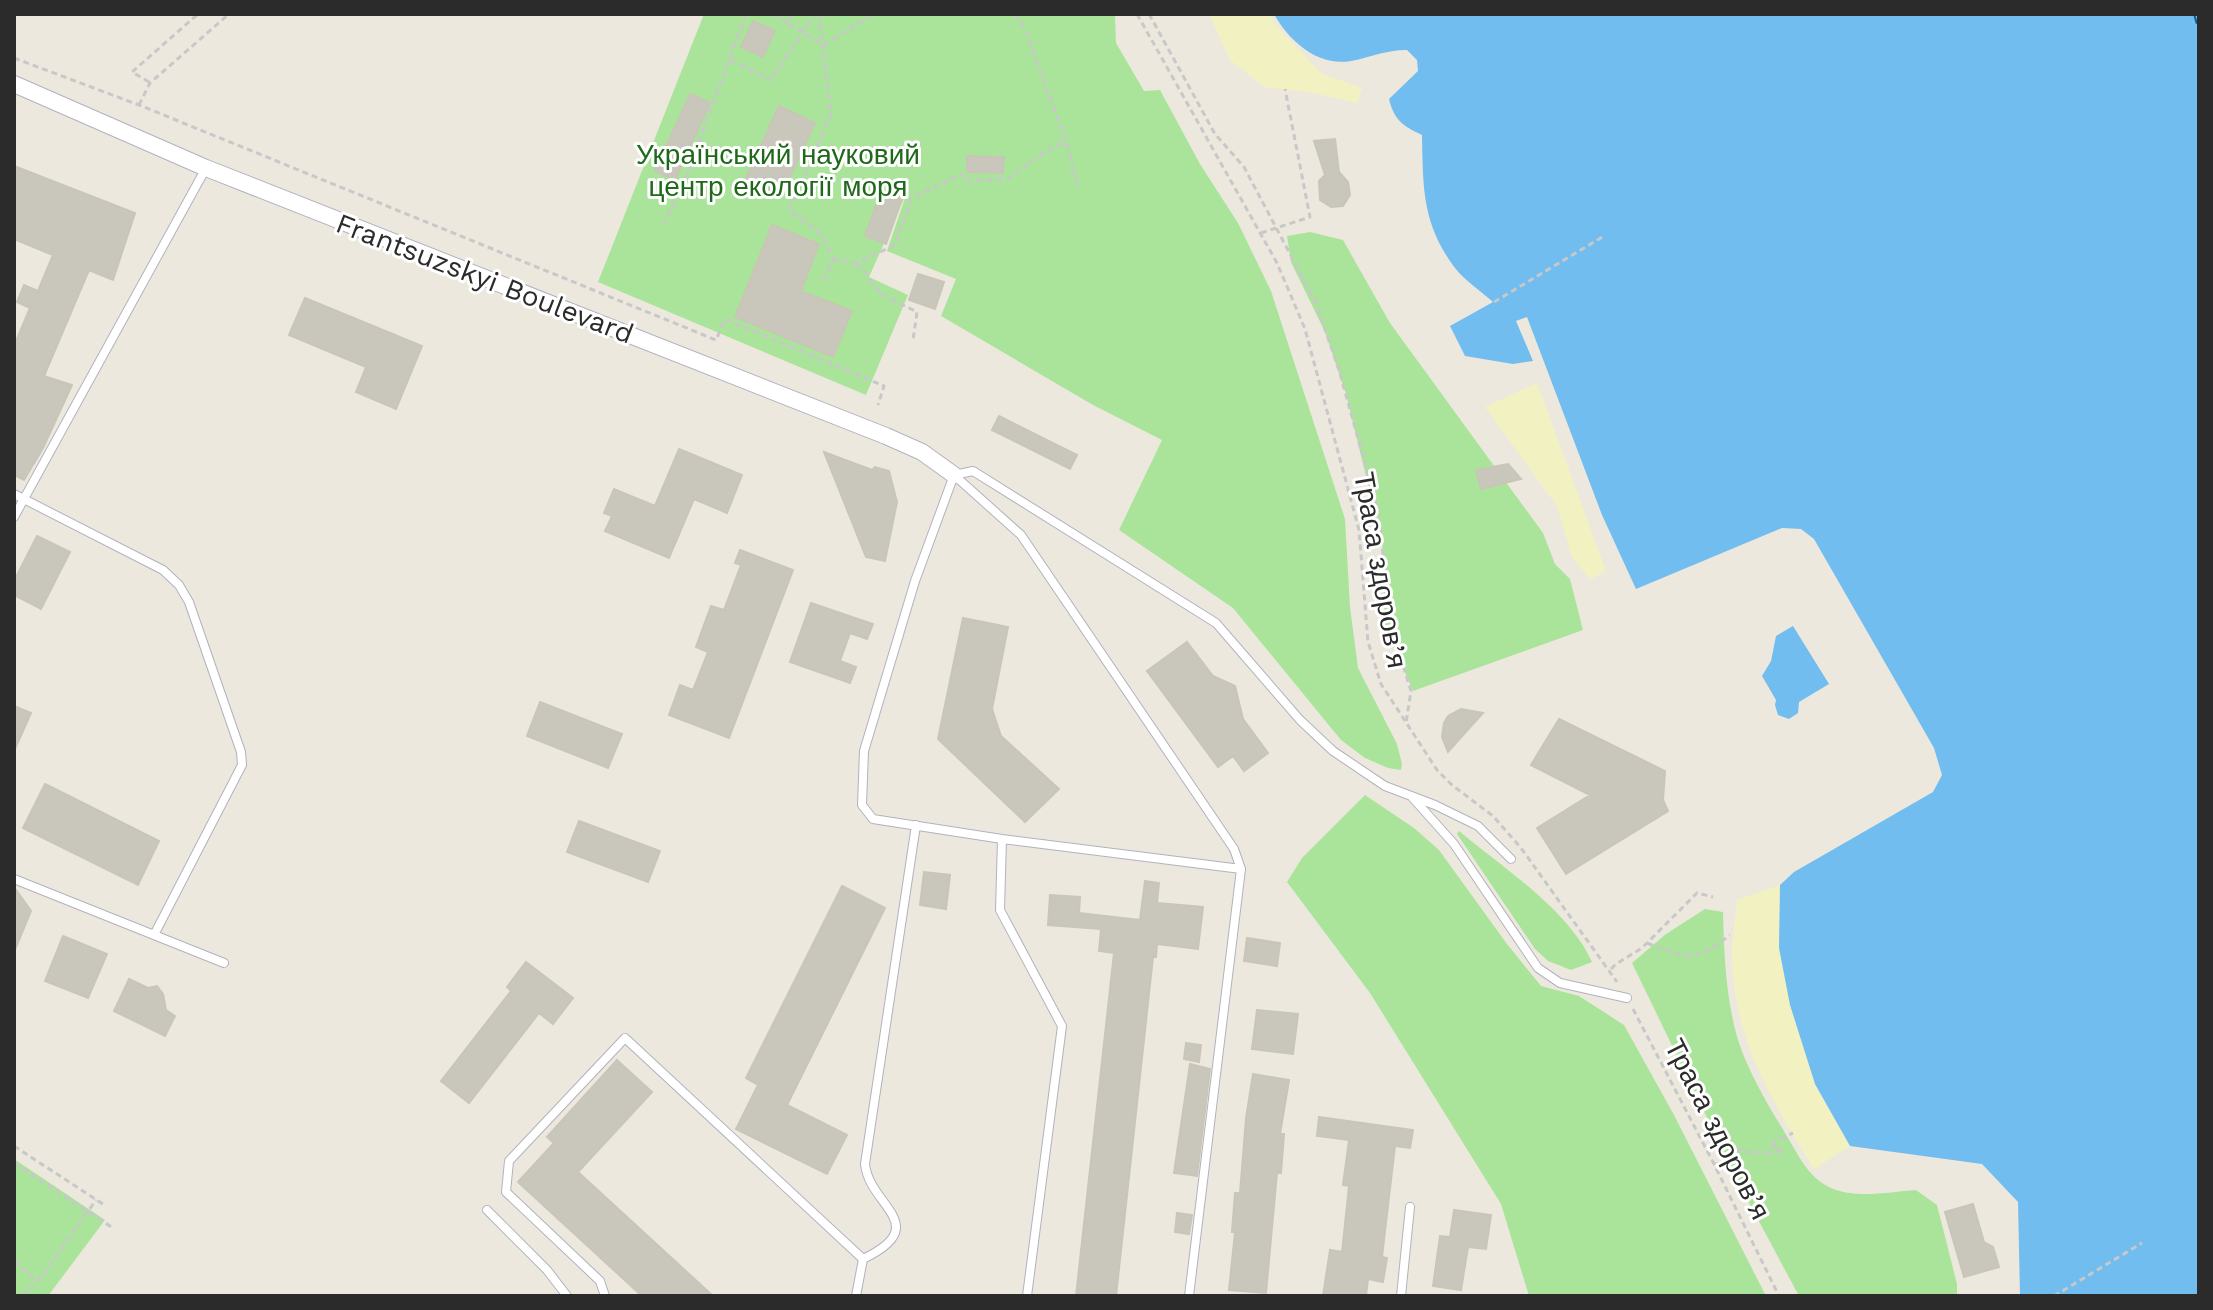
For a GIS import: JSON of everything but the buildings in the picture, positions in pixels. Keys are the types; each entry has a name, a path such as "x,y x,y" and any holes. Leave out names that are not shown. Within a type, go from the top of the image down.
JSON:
{"street":[{"name":"Frantsuzskyi Boulevard","path":"14,84 206,168 886,436 922,452 954,475"}],"lane":[{"path":"14,517 206,168"},
{"path":"954,475 973,471 1216,623 1300,720 1333,751 1385,786 1478,826 1511,859"},
{"path":"954,475 915,581 864,751 862,805 873,819 1002,839 1241,869"},
{"path":"954,475 1021,535 1234,849 1241,869 1189,1296"},
{"path":"14,494 163,570 179,585 189,602 241,752 242,765 154,935"},
{"path":"1411,796 1454,844 1538,968 1560,983 1627,998"},
{"path":"863,1259 879,1251 894,1232 895,1220 891,1209 871,1187 865,1164 916,825"},
{"path":"1002,839 1000,910 1062,1026 1027,1296"},
{"path":"14,879 224,963"},
{"path":"605,1296 600,1281 506,1192 509,1161 625,1038 863,1259"},
{"path":"1401,1296 1410,1207"},
{"path":"487,1210 547,1270 567,1296"},
{"path":"856,1296 863,1259"}],"path":[{"path":"150,83 132,72 198,14"},
{"path":"139,105 150,83 229,14"},
{"path":"664,225 688,171 746,14"},
{"path":"774,14 824,45"},
{"path":"789,24 790,14"},
{"path":"730,59 771,80 817,14"},
{"path":"817,14 824,45 831,114 789,210 822,235 833,259 824,280"},
{"path":"824,45 873,14"},
{"path":"1015,14 1026,32 1066,141 1078,187"},
{"name":"Траса здоров’я","path":"1137,14 1261,233 1305,329 1359,530 1368,642 1381,684 1437,770 1493,816 1521,848 1610,970 1714,1164 1779,1296"},
{"path":"1149,14 1215,134 1244,167 1316,303 1339,370 1378,511 1392,629 1411,691 1405,724"},
{"path":"14,58 139,105 716,340 725,319 884,386 878,405"},
{"path":"1261,233 1310,217 1285,89"},
{"path":"833,259 857,263 895,245 911,199 961,174 967,181 1007,179 1066,141"},
{"path":"1494,302 1604,236"},
{"path":"857,263 881,294 917,312 913,340"},
{"path":"1610,970 1647,943 1697,893 1713,897"},
{"path":"1647,943 1684,956 1704,954 1730,935"},
{"path":"1714,1164 1734,1161 1738,1150 1755,1154 1781,1151 1770,1143 1793,1133"},
{"path":"14,1146 106,1206"},
{"path":"14,1163 113,1228"},
{"path":"23,1296 96,1200"},
{"path":"2054,1296 2142,1243"},
{"path":"14,1261 37,1281"}],"green space":[{"name":"Український науковий центр екології моря","path":"704,14 1115,14 1116,43 1144,91 1160,90 1200,164 1238,223 1271,291 1345,519 1350,607 1358,668 1397,744 1401,770 1365,758 1341,740 1233,608 1119,530 1162,440 1093,405 941,316 956,279 887,251 907,192 869,277 908,295 866,395 598,282"},
{"path":"1310,232 1343,240 1390,323 1543,533 1555,564 1570,579 1583,630 1413,691 1385,625 1382,542 1346,394 1325,332 1291,262 1287,236"},
{"path":"1365,795 1414,828 1439,850 1541,986 1579,996 1624,1025 1674,1115 1766,1296 1529,1296 1501,1204 1370,993 1287,882 1302,858"},
{"path":"1459,831 1551,907 1567,924 1592,962 1571,970 1548,961 1535,949 1457,834"},
{"path":"1705,909 1723,912 1729,996 1740,1046 1762,1093 1801,1160 1817,1179 1831,1188 1873,1194 1916,1190 1937,1205 1957,1284 1957,1296 1799,1296 1741,1188 1632,963 1666,934"},
{"path":"14,1159 105,1220 48,1296 14,1296"}],"sand":[{"path":"1209,14 1270,14 1274,23 1322,74 1362,88 1357,103 1309,92 1264,87 1230,60"},
{"path":"1537,383 1606,571 1590,579 1572,557 1557,506 1485,407"},
{"path":"1780,885 1779,948 1815,1084 1850,1146 1814,1169 1758,1068 1747,1042 1734,986 1732,948 1737,900"}],"water":[{"path":"1274,14 2199,14 2199,1296 2020,1296 2018,1202 1982,1164 1850,1146 1815,1084 1790,1005 1779,948 1780,885 1794,872 1933,792 1942,775 1934,748 1814,539 1801,529 1782,528 1636,589 1602,515 1527,317 1516,321 1533,361 1513,364 1465,356 1450,326 1493,302 1459,273 1444,252 1426,205 1422,135 1400,122 1391,106 1389,99 1418,71 1417,60 1407,50 1351,61 1327,60 1296,42"},
{"path":"1793,626 1829,684 1799,702 1798,713 1789,719 1778,715 1776,700 1762,676 1771,661 1776,636"}],"ferry route":[{"path":"2194,14 2199,31"}]}
